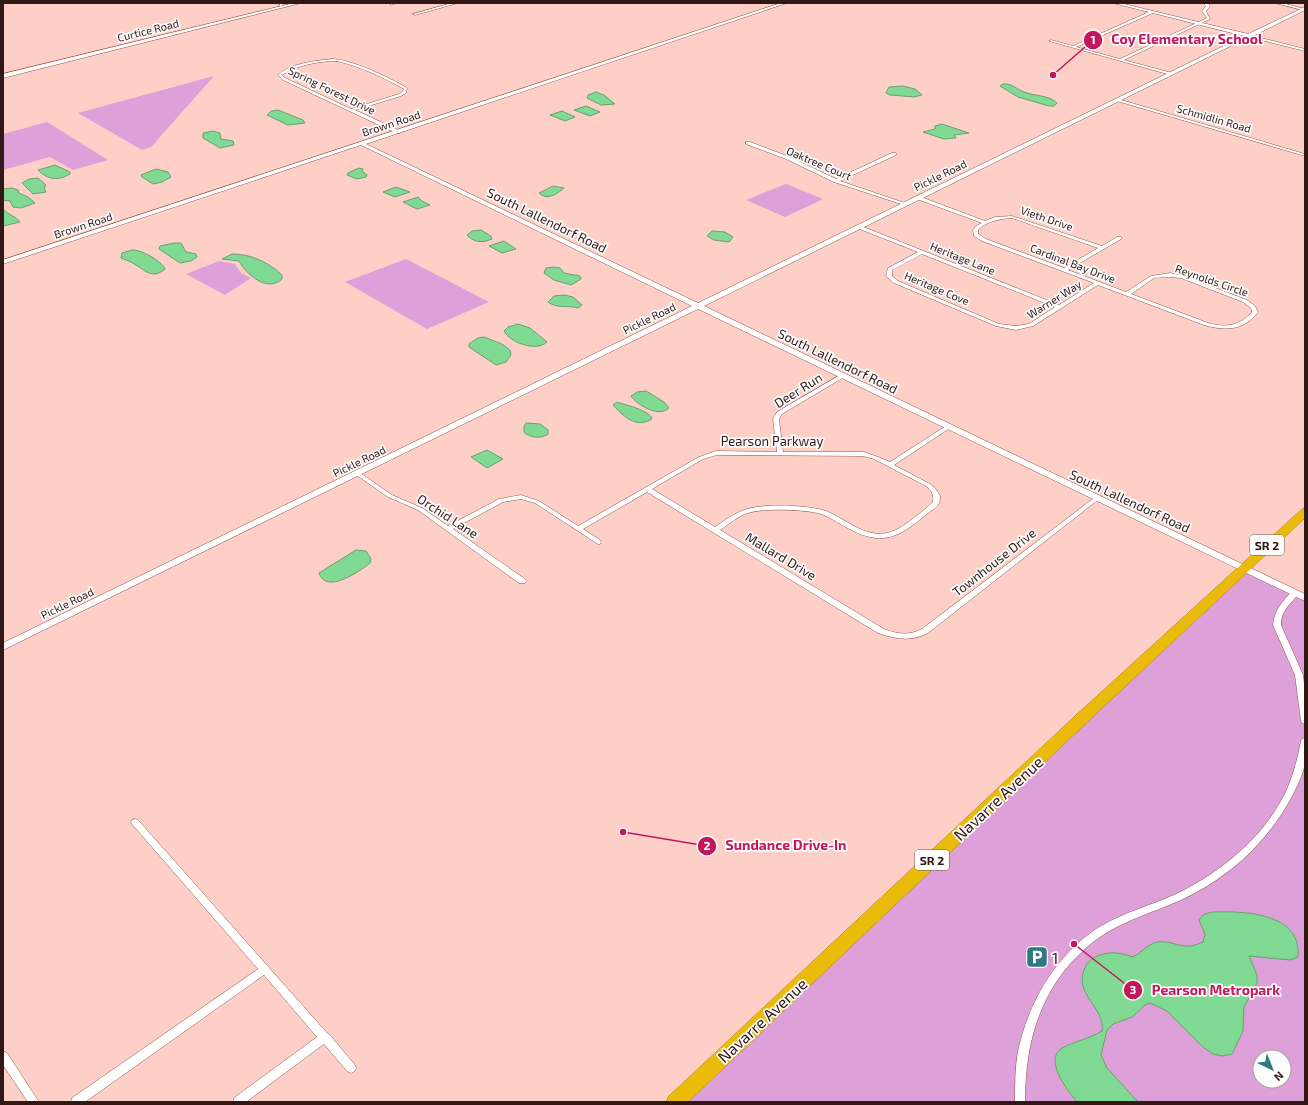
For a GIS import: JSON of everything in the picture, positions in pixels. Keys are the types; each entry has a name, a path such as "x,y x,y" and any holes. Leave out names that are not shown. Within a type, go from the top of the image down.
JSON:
{"highway":[{"name":"Navarre Avenue","path":"675,1102 1243,568 1305,512"}],"street":[{"name":"Curtice Road","path":"3,76 299,3"},
{"path":"416,14 452,3"},
{"name":"Brown Road","path":"3,262 785,3"},
{"path":"1115,3 1305,50"},
{"path":"1120,60 1209,18 1204,11 1208,5 1206,3"},
{"path":"1277,3 1304,9"},
{"name":"Pickle Road","path":"3,647 1304,9"},
{"path":"1073,47 1152,12"},
{"path":"1051,41 1171,74"},
{"name":"Spring Forest Drive","path":"351,110 400,95 405,92 406,89 344,62 335,60 322,61 288,71 281,75 284,79 398,132"},
{"name":"Schmidlin Road","path":"1118,100 1305,154"},
{"name":"South Lallendorf Road","path":"362,144 1096,499 1305,598"},
{"name":"Oaktree Court","path":"748,144 788,158 836,181 906,204"},
{"path":"836,181 894,154"},
{"path":"919,198 986,223"},
{"name":"Vieth Drive","path":"986,223 1001,217 1016,218 1102,248"},
{"name":"Cardinal Bay Drive","path":"986,223 976,229 975,232 978,237 1214,327 1233,327 1246,320"},
{"name":"Heritage Lane","path":"859,227 1059,307"},
{"path":"1065,270 1119,238"},
{"name":"Heritage Cove","path":"922,252 890,269 888,274 890,277 896,282 998,324 1019,328"},
{"name":"Reynolds Circle","path":"1127,294 1156,276 1177,276 1249,303 1254,308 1255,312 1246,320"},
{"name":"Warner Way","path":"1019,328 1029,326 1098,283"},
{"name":"Deer Run","path":"780,453 776,419 779,413 842,376"},
{"path":"890,465 948,427"},
{"name":"Pearson Parkway","path":"578,529 706,455 719,453 862,454 874,457 928,485 934,489 938,496 936,503 932,507 894,534 879,536 865,534 823,512 807,509 752,510 742,513 715,530"},
{"name":"Orchid Lane","path":"358,474 390,496 420,509 522,581"},
{"name":"Mallard Drive","path":"647,489 881,630 892,635 904,637"},
{"path":"448,529 501,500 522,497 537,502 598,542"},
{"name":"Townhouse Drive","path":"904,637 918,635 925,631 1096,499"},
{"path":"1295,593 1278,613 1276,618 1277,625 1299,675 1305,721"},
{"path":"1020,1102 1020,1070 1030,1024 1038,1003 1064,963 1082,945 1104,929 1189,892 1232,864 1270,826 1283,806 1299,769 1305,741"},
{"path":"135,822 351,1068"},
{"path":"76,1102 265,969"},
{"path":"238,1102 324,1037"},
{"path":"3,1056 34,1102"}],"shaded area":[{"path":"214,76 151,147 142,150 78,113"},
{"path":"1003,84 1011,85 1021,91 1050,98 1057,103 1054,106 1049,106 1018,97 1000,86"},
{"path":"903,86 915,89 922,95 914,97 890,95 886,93 889,87"},
{"path":"596,92 604,95 615,104 601,105 587,98 588,95"},
{"path":"586,106 600,112 590,116 574,110"},
{"path":"278,110 303,120 305,123 288,125 267,115 271,111"},
{"path":"562,111 575,117 565,121 550,115"},
{"path":"47,122 108,160 73,170 50,157 3,170 3,134"},
{"path":"942,124 969,133 954,135 956,138 944,139 923,132 935,129 935,126"},
{"path":"213,131 220,133 221,139 233,141 234,145 220,148 203,138 203,133"},
{"path":"55,165 70,172 70,174 61,178 49,178 38,170"},
{"path":"359,168 363,169 362,171 367,175 366,177 357,179 347,175 348,173"},
{"path":"156,169 168,172 171,177 162,182 153,184 141,175"},
{"path":"38,178 46,185 44,188 46,192 33,194 22,183 29,179"},
{"path":"786,184 823,199 785,217 746,200"},
{"path":"553,186 564,188 549,197 539,193"},
{"path":"396,187 410,192 395,197 383,192"},
{"path":"12,188 18,190 19,193 28,197 35,203 21,208 13,207 10,201 3,200 3,189"},
{"path":"418,197 430,205 417,209 403,202"},
{"path":"3,209 16,218 20,222 3,226"},
{"path":"481,230 491,236 492,239 479,242 473,240 467,235 472,231"},
{"path":"712,231 725,232 733,237 729,242 714,240 707,236"},
{"path":"504,241 516,249 502,253 489,246"},
{"path":"181,243 186,252 196,254 197,257 191,261 180,263 159,249 160,246"},
{"path":"132,250 140,251 150,256 160,263 165,269 157,274 153,274 121,258 122,253"},
{"path":"232,254 246,255 271,266 282,275 282,279 276,283 270,284 258,280 242,266 239,261 222,259"},
{"path":"406,259 489,302 427,329 345,282"},
{"path":"219,261 235,264 241,273 251,278 225,295 186,274"},
{"path":"546,268 560,268 564,273 580,276 581,279 571,285 554,280 544,273"},
{"path":"564,295 573,297 582,305 578,308 559,306 548,302 554,296"},
{"path":"518,324 530,328 547,342 543,345 531,346 524,345 512,339 504,331 508,327"},
{"path":"484,337 502,344 510,350 511,355 506,362 496,365 469,347 469,344 478,338"},
{"path":"646,391 664,402 669,408 660,412 654,411 638,403 631,396 637,392"},
{"path":"617,402 642,410 652,419 641,423 630,420 613,405"},
{"path":"526,423 540,424 548,430 548,434 539,437 529,436 524,432 524,426"},
{"path":"487,450 503,459 487,468 471,457"},
{"path":"356,550 366,551 371,559 370,563 359,571 336,582 329,582 323,579 319,573"},
{"path":"1243,568 1305,598 1305,1102 675,1102"},
{"path":"1212,912 1239,912 1268,917 1281,923 1291,931 1297,942 1298,957 1290,960 1249,956 1257,975 1257,983 1244,1007 1243,1031 1232,1054 1222,1056 1213,1054 1203,1047 1167,1011 1150,1003 1145,1005 1132,1017 1113,1024 1107,1030 1101,1055 1107,1068 1138,1102 1077,1102 1063,1083 1056,1067 1055,1060 1057,1053 1062,1048 1102,1031 1102,1023 1099,1015 1083,985 1082,977 1090,960 1100,955 1109,953 1119,953 1133,957 1148,946 1158,942 1187,946 1203,942 1205,934 1199,920 1203,915"}],"place":[{"name":"Coy Elementary School","path":"1053,75"},
{"name":"Sundance Drive-In","path":"623,832"},
{"name":"Pearson Metropark","path":"1074,944"},
{"name":"1","path":"1037,957"}]}
